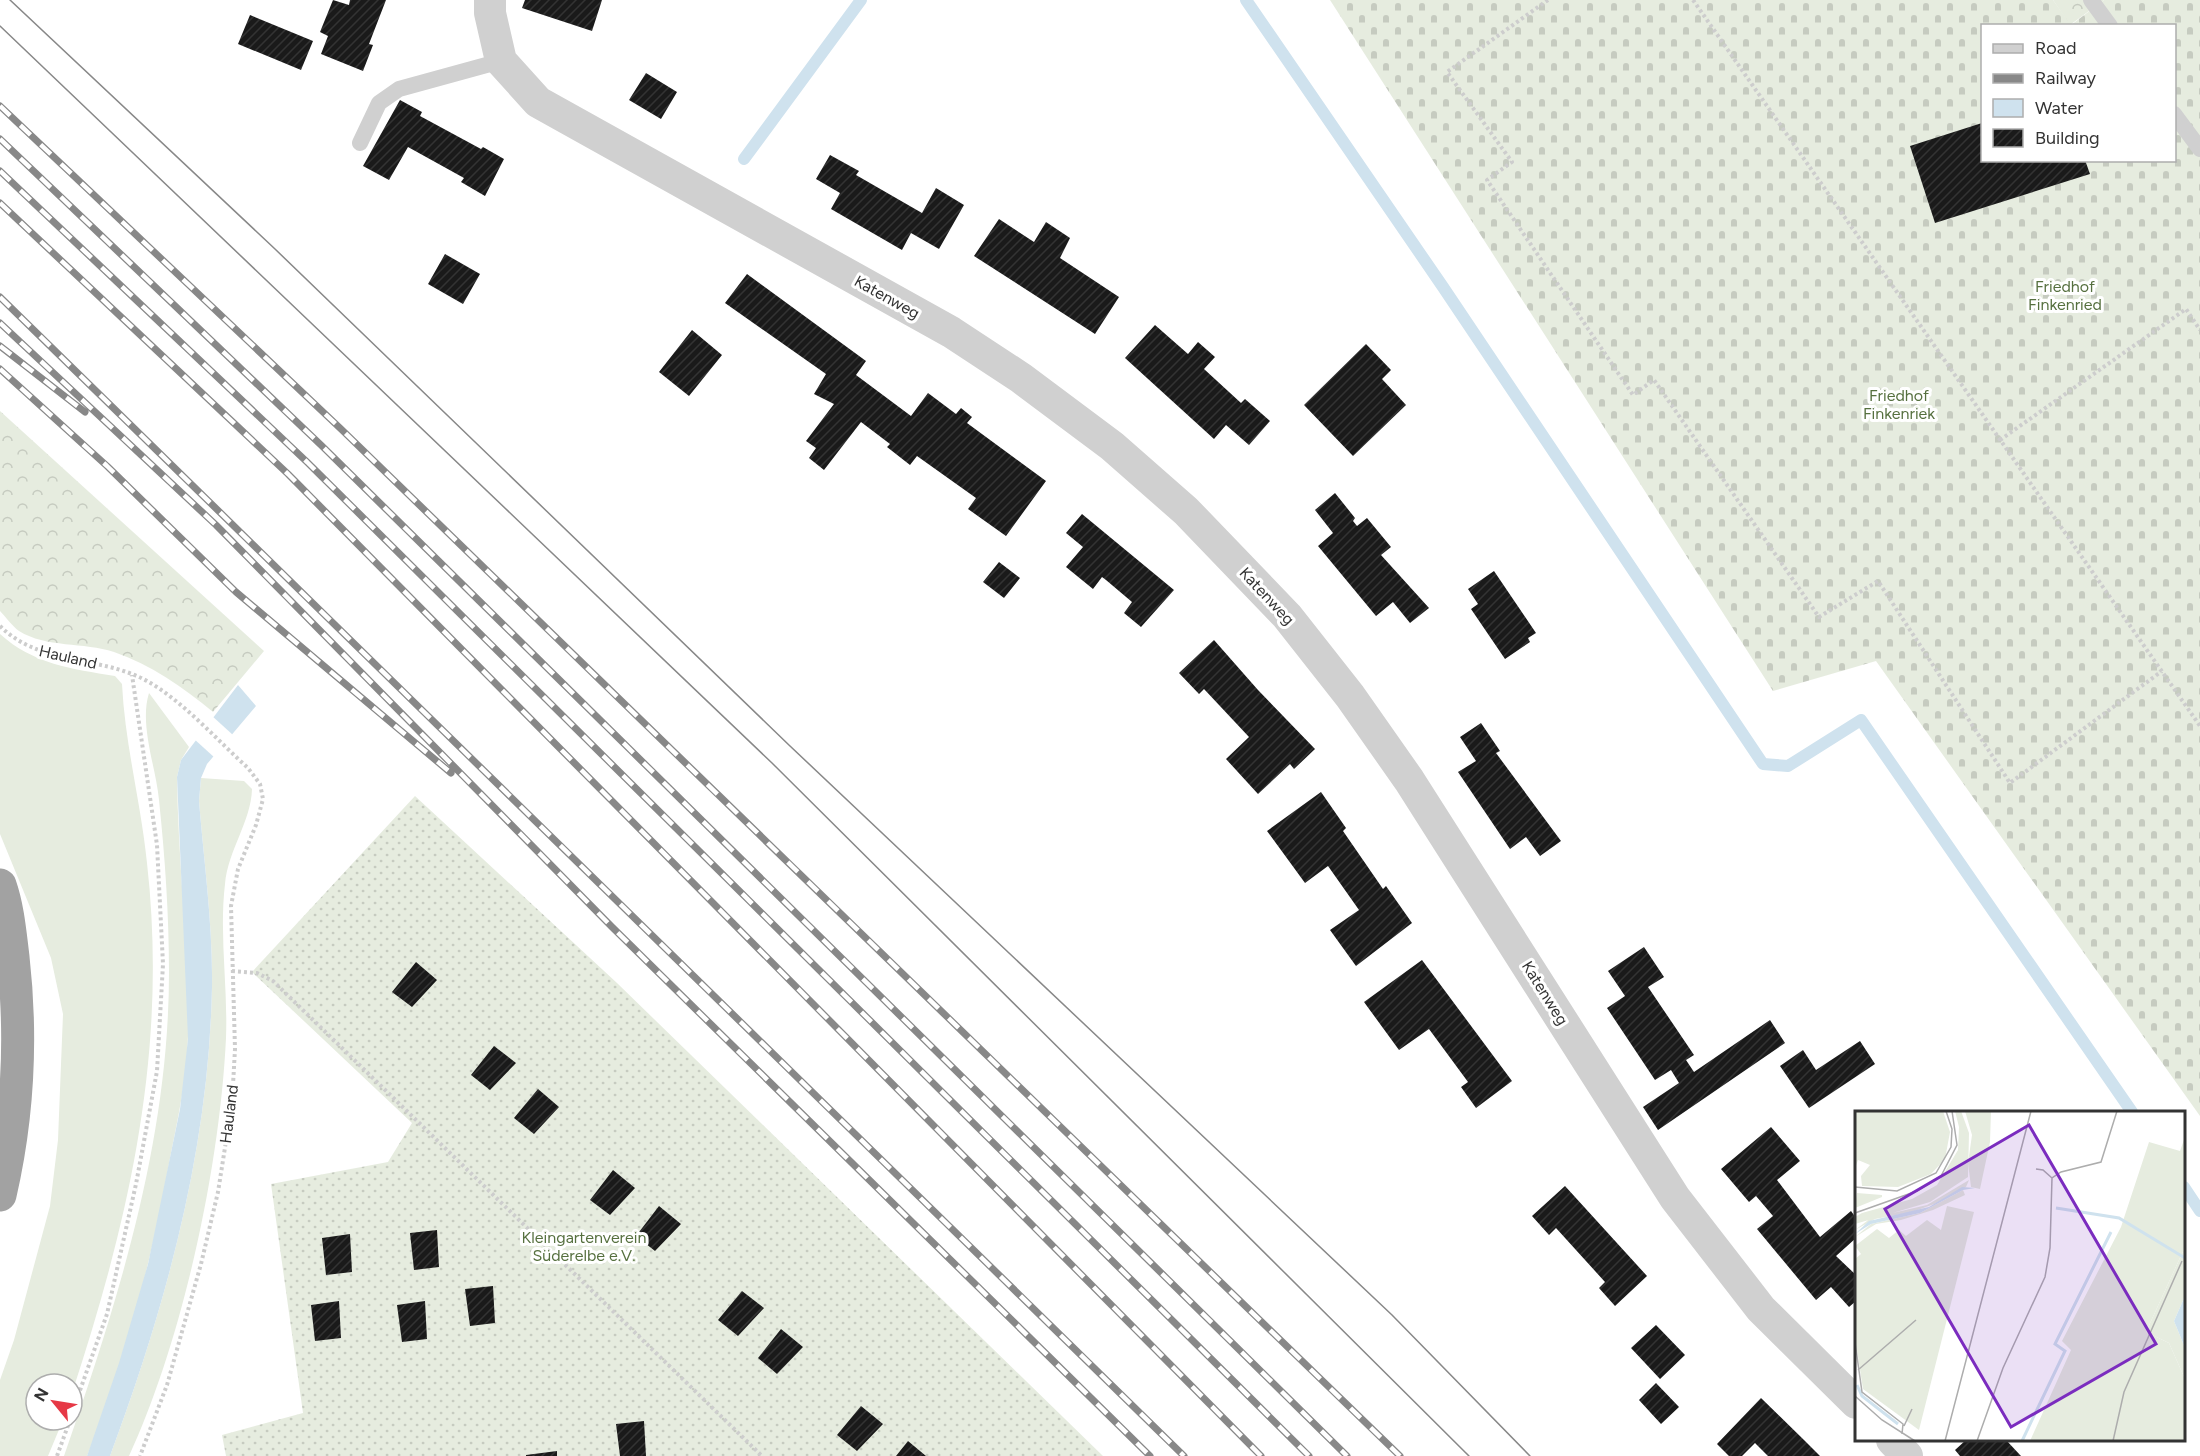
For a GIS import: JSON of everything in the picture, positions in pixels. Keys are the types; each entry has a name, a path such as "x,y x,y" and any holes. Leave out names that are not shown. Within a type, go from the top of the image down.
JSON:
{"highway":[{"path":"0,885 10,933 18,1034 12,1135 0,1195"}],"street":[{"name":"Katenweg","path":"490,0 490,13 501,61 538,102 951,332 1021,378 1112,446 1186,511 1287,616 1350,696 1409,780 1675,1197 1716,1254 1761,1309 1855,1401"},
{"path":"1893,1441 1907,1456"}],"lane":[{"path":"2091,0 2109,24"},
{"path":"360,143 379,103 399,89 501,61"},
{"path":"2176,115 2200,149"}],"path":[{"path":"1548,0 1447,72 1512,162 1487,180 1633,395 1654,380 1819,618 1878,581 2010,783 2162,671"},
{"path":"1693,0 2200,726"},
{"path":"2000,440 2186,309 2200,330"},
{"name":"Hauland","path":"0,626 14,639 33,650 120,669 148,682 172,699 248,768 260,784 262,799 256,825 238,868 231,906 235,1049 232,1103 218,1192 183,1331 167,1385 140,1456"},
{"path":"84,1379 107,1314 136,1184 157,1071 163,964 157,845 132,674"},
{"path":"232,971 257,973 273,981 762,1456"},
{"path":"57,1456 66,1432"}],"green space":[{"name":"Friedhof Finkenriek","path":"1330,0 2053,0 2070,24 1981,24 1981,162 2176,162 2176,24 2072,24 2104,0 2200,0 2200,1116 1876,661 1773,691"},
{"path":"2053,0 2104,0 2071,24"},
{"path":"0,411 264,651 213,712 178,685 141,663 102,649 41,640 30,636 16,629 0,611"},
{"path":"0,634 40,659 68,668 115,676 122,684 126,729 147,863 152,932 152,1000 148,1066 139,1132 127,1197 93,1327 79,1372 24,1372 24,1432 58,1432 48,1456 0,1456 0,1380 14,1340 50,1206 58,1140 63,1014 51,958 0,834"},
{"path":"149,693 189,747 181,760 177,777 188,1004 186,1067 155,1234 126,1347 87,1456 64,1456 72,1432 84,1432 84,1397 104,1337 137,1218 160,1096 167,1035 169,972 165,864 159,800 147,732 146,705"},
{"path":"201,778 244,781 252,789 248,813 230,859 223,903 226,1038 216,1141 195,1251 166,1359 129,1456 110,1456 166,1284 181,1226 203,1108 209,1048 212,964 199,801"},
{"name":"Kleingartenverein Süderelbe e.V.","path":"415,796 617,983 1103,1456 226,1456 222,1435 303,1413 271,1184 388,1162 412,1123 252,972"}],"water":[{"path":"238,685 256,706 207,764 201,778 199,801 210,918 212,987 203,1108 193,1167 166,1284 110,1456 87,1456 119,1363 148,1264 180,1109 188,1039 177,777 181,760"}],"pier":[{"path":"211,715 233,735 215,758 193,738"}],"building":[{"path":"333,0 349,5 350,0 386,0 369,44 373,45 363,71 321,54 328,36 320,32"},
{"path":"525,0 602,0 592,31 522,8"},
{"path":"250,15 313,41 301,70 238,44"},
{"path":"646,73 677,92 661,119 629,100"},
{"path":"400,100 422,112 420,116 504,159 485,196 461,182 464,178 408,147 389,180 363,166"},
{"path":"1981,123 1981,162 2086,162 2090,174 1935,223 1910,146"},
{"path":"830,155 859,171 856,175 922,213 936,188 964,205 939,249 911,233 902,250 831,209 840,193 816,179"},
{"path":"999,219 1034,242 1046,222 1070,238 1060,258 1119,297 1095,334 974,256"},
{"path":"445,254 480,274 463,304 428,284"},
{"path":"747,274 866,361 856,375 911,416 928,393 956,414 961,408 972,417 967,423 1046,481 1006,536 968,509 976,498 917,456 910,465 887,447 890,444 861,422 824,470 809,458 816,448 806,441 834,404 814,394 826,374 725,303"},
{"path":"1155,325 1188,354 1198,342 1215,357 1204,369 1241,403 1245,399 1270,421 1249,445 1226,425 1214,439 1125,358"},
{"path":"692,330 722,355 689,396 659,372"},
{"path":"1366,344 1391,370 1382,379 1406,405 1353,456 1304,405"},
{"path":"1335,493 1355,518 1353,521 1357,526 1367,518 1391,547 1381,555 1429,608 1410,623 1393,602 1376,616 1318,546 1333,533 1315,510"},
{"path":"1082,514 1174,590 1141,627 1124,613 1132,602 1106,580 1102,577 1093,589 1066,567 1083,547 1066,533"},
{"path":"999,562 1020,578 1004,598 983,582"},
{"path":"1494,571 1536,633 1528,638 1530,642 1505,659 1471,609 1478,604 1468,589"},
{"path":"1214,640 1315,749 1294,769 1290,764 1258,794 1226,759 1249,737 1204,689 1199,694 1179,673"},
{"path":"1481,723 1500,751 1496,753 1561,841 1540,856 1526,837 1510,849 1458,772 1476,761 1460,737"},
{"path":"1321,792 1346,828 1343,831 1383,889 1386,886 1412,923 1356,966 1330,930 1359,910 1328,866 1305,883 1267,831"},
{"path":"1644,947 1664,977 1648,987 1694,1055 1686,1060 1694,1072 1770,1020 1785,1043 1658,1130 1643,1107 1679,1083 1671,1070 1655,1080 1607,1008 1625,996 1608,971"},
{"path":"1422,960 1512,1081 1476,1108 1461,1087 1468,1082 1429,1029 1399,1050 1364,1002"},
{"path":"416,962 437,980 412,1007 392,992"},
{"path":"1860,1041 1875,1064 1809,1108 1780,1066 1803,1050 1816,1070"},
{"path":"494,1046 516,1063 490,1090 471,1075"},
{"path":"538,1089 559,1107 534,1134 514,1118"},
{"path":"1771,1127 1800,1161 1777,1180 1820,1237 1851,1211 1855,1217 1855,1239 1836,1256 1855,1274 1855,1302 1849,1307 1831,1287 1816,1300 1757,1229 1773,1216 1756,1196 1749,1202 1721,1169"},
{"path":"613,1170 635,1188 610,1215 590,1200"},
{"path":"1565,1186 1647,1276 1615,1306 1599,1288 1605,1282 1556,1228 1549,1235 1532,1216"},
{"path":"659,1206 681,1224 655,1251 636,1236"},
{"path":"437,1230 439,1267 414,1270 410,1233"},
{"path":"350,1234 352,1272 326,1275 322,1238"},
{"path":"493,1286 495,1323 470,1326 465,1289"},
{"path":"742,1291 764,1308 738,1336 718,1320"},
{"path":"339,1301 341,1338 315,1341 311,1305"},
{"path":"425,1301 427,1339 402,1342 397,1305"},
{"path":"1656,1325 1685,1355 1660,1379 1631,1348"},
{"path":"781,1329 803,1347 777,1374 758,1358"},
{"path":"1656,1383 1679,1407 1661,1424 1639,1400"},
{"path":"1761,1398 1820,1456 1768,1456 1755,1443 1742,1456 1729,1456 1717,1444"},
{"path":"861,1406 883,1424 857,1451 837,1435"},
{"path":"644,1421 646,1456 620,1456 616,1424"},
{"path":"908,1441 926,1456 896,1456"},
{"path":"1965,1441 2007,1441 2021,1456 1960,1456 1955,1450"},
{"path":"557,1451 557,1456 526,1456 526,1455"}],"waterway":[{"path":"744,159 861,0"},
{"path":"1246,0 1443,287 1763,764 1788,766 1861,720 2131,1111"},
{"path":"2185,1188 2200,1211"}],"tram line":[{"path":"10,0 275,249 790,746 1392,1315 1530,1456"},
{"path":"0,26 772,763 1469,1456"}],"railway":[{"path":"0,106 341,429 1400,1456"},
{"path":"0,139 322,446 1347,1456"},
{"path":"0,171 307,462 1309,1456"},
{"path":"0,203 288,474 1261,1456"},
{"path":"0,297 1184,1456"},
{"path":"0,323 216,525 612,927 1150,1456"},
{"path":"0,346 85,412"},
{"path":"0,369 107,466 236,592 451,773"}],"park label":[{"name":"Friedhof Finkenried","path":"2065,295"}]}
